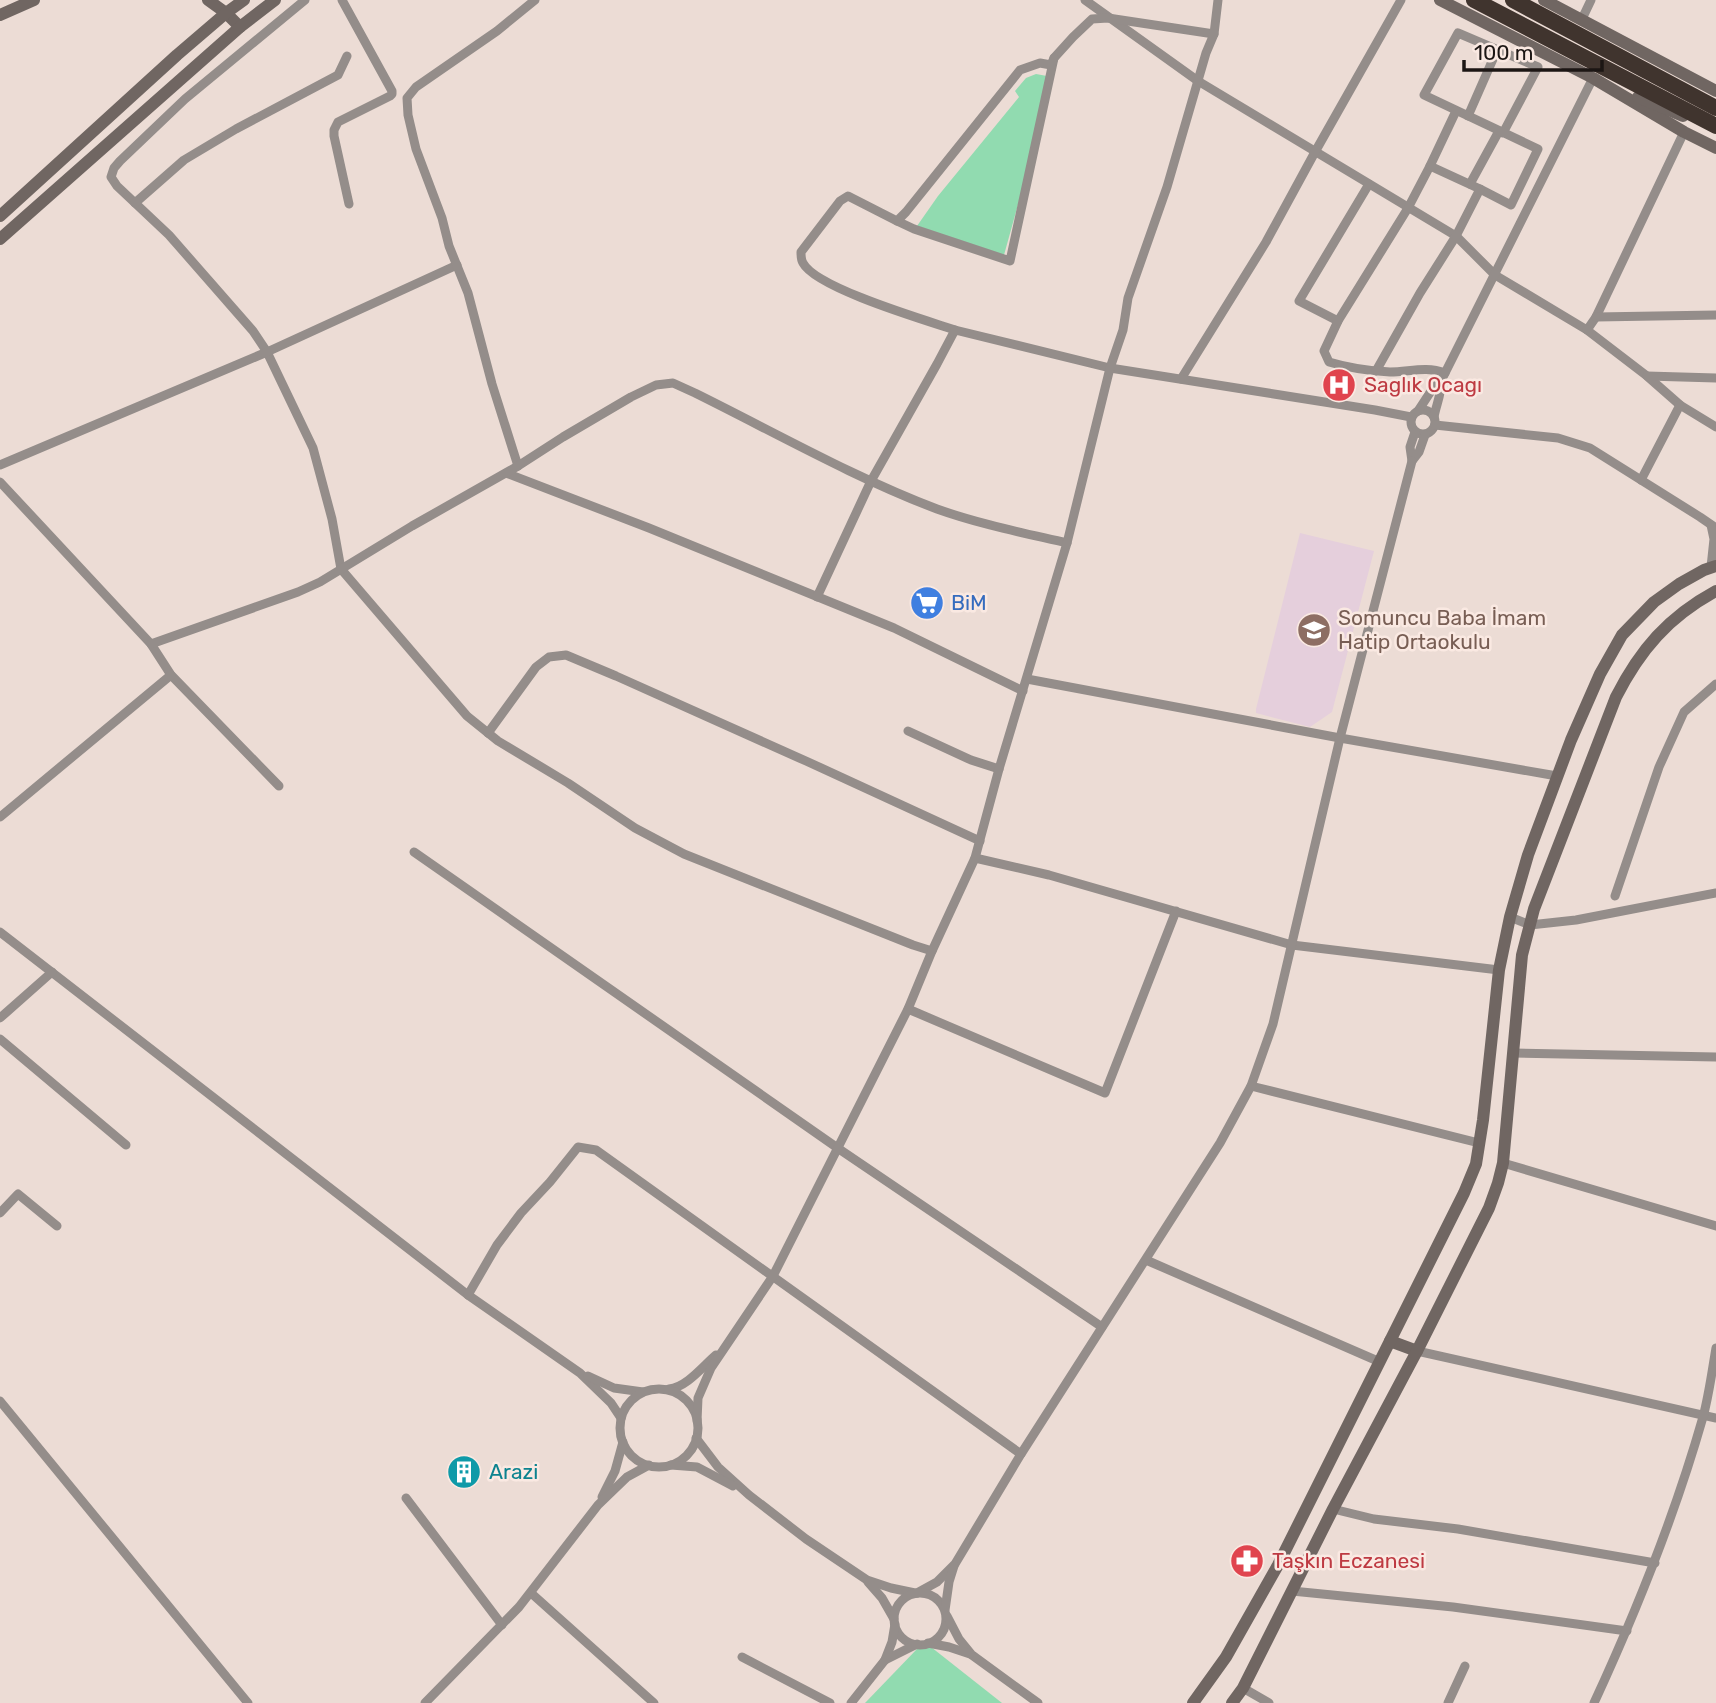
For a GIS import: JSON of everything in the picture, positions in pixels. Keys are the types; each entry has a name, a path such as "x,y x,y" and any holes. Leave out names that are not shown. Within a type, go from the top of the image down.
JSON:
{"highway":[{"path":"1474,0 1716,128"},
{"path":"1513,0 1716,108"}],"main road":[{"path":"0,15 14,4 34,0"},
{"path":"208,0 240,27"},
{"path":"0,216 167,64 244,0"},
{"path":"0,239 240,27 275,0"},
{"path":"1440,0 1592,78 1716,148"},
{"path":"1545,0 1716,91"},
{"path":"1592,78 1716,128"},
{"path":"1193,1703 1226,1657 1278,1565 1476,1164 1499,970 1510,917 1528,855 1557,776 1600,674 1622,635 1654,602 1679,584 1714,566"},
{"path":"1232,1703 1243,1688 1489,1208 1503,1163 1522,955 1534,908 1616,697 1629,671 1647,646 1686,610 1716,591"},
{"path":"1390,1341 1417,1351"}],"street":[{"path":"305,0 184,99 120,161 111,177 117,186 169,235 253,331 267,352 313,448 332,519 341,569 467,716 498,741 635,828 684,854 932,951"},
{"path":"342,0 392,91 390,96 335,126 334,136 349,204"},
{"path":"519,466 492,384 468,293 416,149 407,98 416,87 497,31 535,0"},
{"path":"1084,0 1198,81 1456,236 1495,275 1587,330 1680,405 1716,427"},
{"path":"670,1465 689,1452 696,1438 698,1398 711,1368 773,1276 839,1149 908,1009 975,858 1067,543 1110,368 1123,330 1128,298 1167,187 1214,34 1218,0"},
{"path":"1181,379 1266,242 1401,0"},
{"path":"1582,19 1591,0"},
{"path":"897,220 1020,70 1040,63 1051,65 1054,58 1092,19 1108,18 1214,34"},
{"path":"1430,166 1511,205 1538,149 1501,132 1468,116 1456,111 1424,95 1458,33 1538,67 1501,132 1470,184"},
{"path":"1468,116 1497,50"},
{"path":"135,203 184,160 338,75 347,56"},
{"path":"1054,58 1010,261 914,229 848,196 840,201 813,235 801,252 802,261 815,275 848,293 955,330 1110,368 1375,410 1415,414 1428,411 1435,421 1558,438 1590,447 1714,527 1714,566"},
{"path":"1443,377 1431,432 1420,433 1411,425 1415,414 1443,377 1592,78"},
{"path":"1443,377 1434,369 1392,372 1355,369 1329,362 1324,351 1338,321 1408,208 1456,111"},
{"path":"1587,330 1596,317 1684,132"},
{"path":"1338,321 1299,301 1369,184"},
{"path":"1376,371 1456,236 1480,189"},
{"path":"0,465 267,352 457,265"},
{"path":"1596,317 1716,315"},
{"path":"817,597 871,481 955,330"},
{"path":"1647,376 1716,378"},
{"path":"150,645 320,582 631,397 656,385 673,383 871,481 939,509 1067,543"},
{"path":"1641,480 1680,405"},
{"path":"928,1643 939,1637 944,1629 949,1582 955,1564 1021,1454 1220,1143 1251,1086 1273,1024 1339,738 1412,461 1410,447 1420,433"},
{"path":"506,473 894,628 1023,691"},
{"path":"0,482 150,645 171,675 279,786"},
{"path":"488,733 536,667 549,657 566,655 980,841"},
{"path":"0,817 171,675"},
{"path":"1027,679 1557,776"},
{"path":"1615,896 1659,767 1684,712 1716,684"},
{"path":"908,731 971,760 999,769"},
{"path":"414,852 839,1149 1102,1327"},
{"path":"975,858 1049,874 1292,945 1499,970"},
{"path":"1510,917 1530,925 1576,920 1716,894"},
{"path":"908,1009 1105,1093 1176,911"},
{"path":"0,932 468,1295 580,1373 621,1418"},
{"path":"0,1018 52,972"},
{"path":"0,1039 126,1145"},
{"path":"1513,1053 1716,1057"},
{"path":"1251,1086 1479,1143"},
{"path":"468,1295 497,1245 520,1213 550,1182 578,1146 596,1150 1021,1454"},
{"path":"1503,1163 1716,1226"},
{"path":"0,1213 18,1194 57,1226"},
{"path":"1146,1260 1380,1362"},
{"path":"726,1347 683,1384 674,1388 643,1392 631,1401 621,1418 620,1427 623,1442 639,1461 649,1465 696,1467 749,1495"},
{"path":"1594,1703 1655,1563 1703,1415 1716,1349"},
{"path":"1417,1351 1716,1418"},
{"path":"580,1373 614,1388 643,1392"},
{"path":"664,1390 674,1392 685,1399 693,1409 697,1421"},
{"path":"0,1401 248,1703"},
{"path":"696,1438 718,1467 749,1495 806,1539 867,1580 935,1597 942,1604 959,1639 972,1655 1038,1703"},
{"path":"598,1505 615,1471 623,1442"},
{"path":"429,1702 531,1592 598,1505 627,1477 649,1465"},
{"path":"406,1497 502,1625"},
{"path":"1333,1509 1374,1519 1458,1530 1655,1563"},
{"path":"851,1703 885,1660 892,1642 897,1606 910,1595 937,1582 955,1564"},
{"path":"867,1580 882,1598 900,1635 917,1644"},
{"path":"1292,1591 1453,1608 1627,1631"},
{"path":"531,1592 654,1703"},
{"path":"885,1660 917,1644 928,1643 972,1655"},
{"path":"742,1657 830,1703"},
{"path":"1448,1703 1465,1666"},
{"path":"1243,1688 1269,1703"}],"shaded area":[{"name":"Somuncu Baba İmam Hatip Ortaokulu","path":"1300,533 1374,551 1332,712 1310,727 1256,713"}],"green space":[{"path":"1036,74 1047,76 1052,82 1004,255 917,226 938,196 1019,97 1015,91 1026,78"},
{"path":"931,1647 1002,1703 865,1703 917,1649"}],"place":[{"name":"Saglık Ocagı","path":"1339,385"},
{"name":"BiM","path":"927,603"},
{"name":"Somuncu Baba İmam Hatip Ortaokulu","path":"1314,630"},
{"name":"Arazi","path":"464,1472"},
{"name":"Taşkın Eczanesi","path":"1247,1561"}]}
